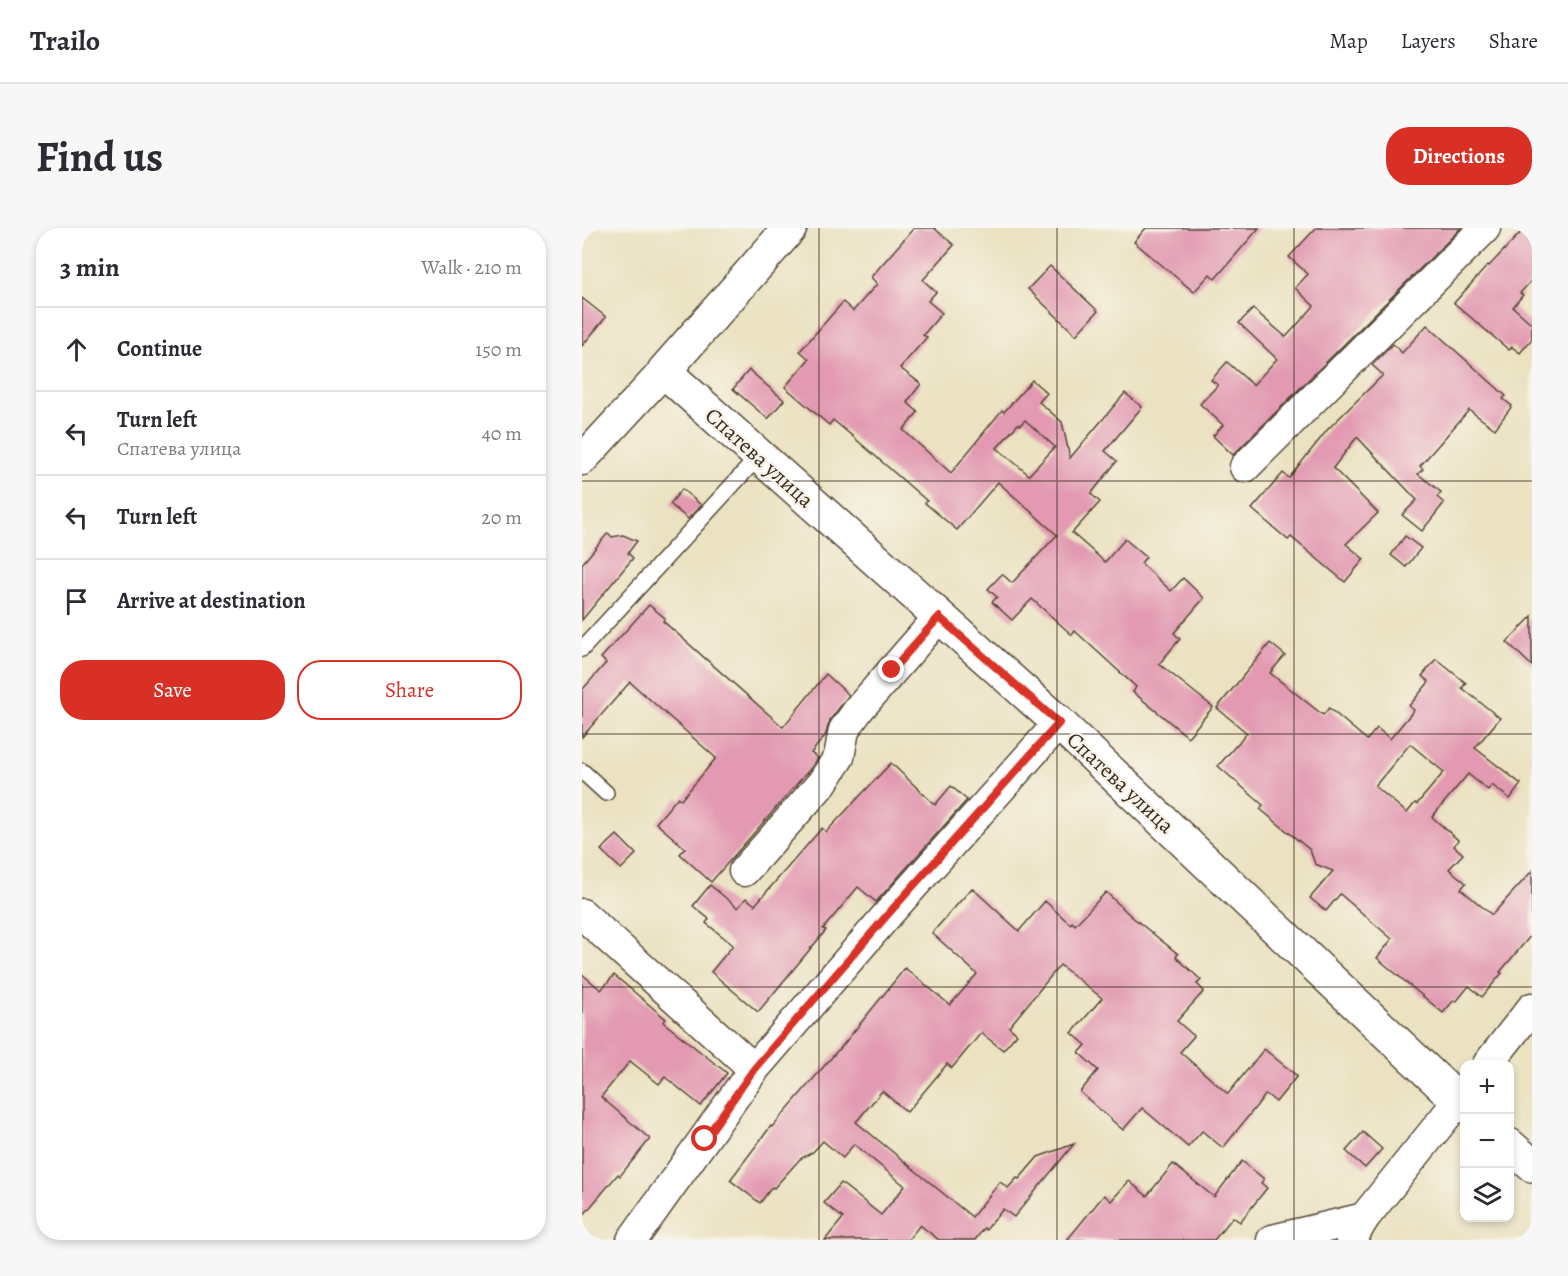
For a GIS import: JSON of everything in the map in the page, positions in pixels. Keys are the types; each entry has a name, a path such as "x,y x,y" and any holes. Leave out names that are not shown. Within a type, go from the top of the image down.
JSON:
{"street":[{"path":"590,447 664,371 790,228"},
{"path":"1245,467 1485,228"},
{"name":"Спатева улица","path":"664,371 1059,723 1460,1097"},
{"path":"744,871 822,783 839,757 844,730 859,709 939,617"},
{"path":"632,1240 754,1069 889,913 1059,723"},
{"path":"582,914 754,1069"},
{"path":"1492,1060 1532,1008"},
{"path":"1272,1240 1357,1229 1460,1104"},
{"path":"1514,1149 1532,1165"}],"lane":[{"path":"582,649 759,456"},
{"path":"582,771 606,793"}],"building":[{"path":"914,228 934,228 954,245 923,280 936,292 928,301 942,313 923,335 927,337 900,368 921,384 907,402 918,412 903,430 951,473 1002,410 1004,412 1032,380 1047,393 1039,402 1062,422 1070,458 1125,393 1142,407 1105,451 1117,461 1091,494 1100,502 1072,533 1105,562 1125,539 1146,557 1141,563 1171,591 1183,578 1204,598 1174,633 1180,639 1159,664 1213,707 1188,737 1133,692 1136,687 1075,631 1072,635 1032,599 1012,620 992,602 997,597 988,589 1002,574 1012,583 1057,535 998,482 957,530 833,420 829,425 785,387 809,359 800,351 843,302 853,311 877,284 871,277","holes":["1025,420 1055,447 1029,475 997,448 1018,424 1020,425"]},
{"path":"1146,228 1259,228 1215,279 1210,274 1194,292 1134,242"},
{"path":"1316,228 1461,228 1233,455 1213,436 1223,425 1200,404 1218,385 1211,380 1227,362 1253,385 1277,359 1239,323 1253,309 1286,337 1314,306 1295,288 1308,274 1289,257"},
{"path":"1525,228 1532,228 1532,280 1520,293 1523,295 1513,307 1532,324 1532,339 1520,353 1512,347 1509,350 1454,303"},
{"path":"1050,266 1098,311 1076,335 1028,289"},
{"path":"582,298 606,317 582,346"},
{"path":"1427,325 1506,396 1503,399 1512,406 1495,429 1469,410 1420,466 1423,469 1418,474 1441,492 1437,497 1444,503 1422,531 1402,515 1417,500 1357,437 1333,468 1378,513 1346,544 1364,559 1345,582 1291,537 1288,540 1252,509 1283,473 1289,478 1328,429 1383,375 1372,365 1393,344 1402,353"},
{"path":"749,370 784,400 768,419 733,389"},
{"path":"682,489 701,505 688,519 670,504"},
{"path":"608,533 612,537 623,535 637,541 628,553 633,558 582,620 582,564"},
{"path":"1405,536 1421,548 1406,567 1391,555"},
{"path":"649,605 665,618 663,621 783,727 826,674 849,695 830,720 825,736 811,753 818,758 810,769 711,882 680,854 685,848 656,823 678,797 681,800 716,758 630,682 582,737 582,690 606,663 601,658"},
{"path":"1532,616 1532,666 1507,642"},
{"path":"1270,643 1285,655 1270,673 1323,715 1329,708 1367,740 1377,728 1390,739 1414,710 1409,706 1429,682 1422,676 1436,659 1466,683 1462,688 1500,718 1475,748 1521,784 1510,799 1492,785 1488,790 1468,774 1432,817 1458,840 1454,846 1463,854 1449,869 1466,883 1461,889 1492,915 1532,871 1532,934 1482,997 1469,986 1443,1013 1377,958 1392,939 1340,894 1326,911 1310,898 1333,871 1315,864 1310,850 1260,809 1263,805 1218,766 1247,733 1217,708","holes":["1410,744 1444,772 1407,813 1375,786"]},
{"path":"891,763 935,805 951,786 967,800 876,902 858,887 823,929 826,930 758,1012 711,972 733,945 706,923 709,919 693,906 710,885 738,908 746,898 755,905 822,828 826,832"},
{"path":"617,835 636,854 621,869 601,850"},
{"path":"972,888 1019,931 1045,901 1070,924 1072,922 1075,925 1106,892 1131,916 1178,954 1176,957 1201,980 1197,984 1204,991 1177,1021 1194,1036 1180,1052 1228,1094 1264,1049 1297,1076 1276,1102 1266,1094 1223,1148 1202,1131 1188,1147 1142,1108 1123,1130 1080,1092 1098,1070 1079,1053 1086,1045 1072,1033 1102,998 1060,965 1009,1027 1017,1034 1003,1050 981,1033 952,1068 947,1064 907,1112 882,1091 856,1122 972,1217 1000,1182 1008,1188 1038,1157 1074,1144 1014,1217 1003,1209 975,1240 939,1240 920,1225 908,1240 825,1240 843,1218 824,1203 841,1183 881,1215 905,1186 854,1144 843,1158 823,1141 813,1152 800,1159 774,1188 772,1187 760,1203 730,1180 771,1126 839,1050 905,968 950,1005 977,974 932,933"},
{"path":"582,974 601,990 614,975 666,1019 663,1022 727,1073 701,1106 665,1077 659,1084 630,1061 601,1097 650,1139 582,1217"},
{"path":"1363,1132 1382,1149 1365,1168 1346,1151"},
{"path":"1242,1161 1264,1179 1261,1183 1267,1188 1240,1222 1233,1217 1214,1240 1067,1240 1104,1195 1111,1201 1129,1181 1147,1196 1173,1164 1214,1197"}],"route":[{"path":"705,1139 754,1069 889,913 1059,723 939,617 892,670"}]}
